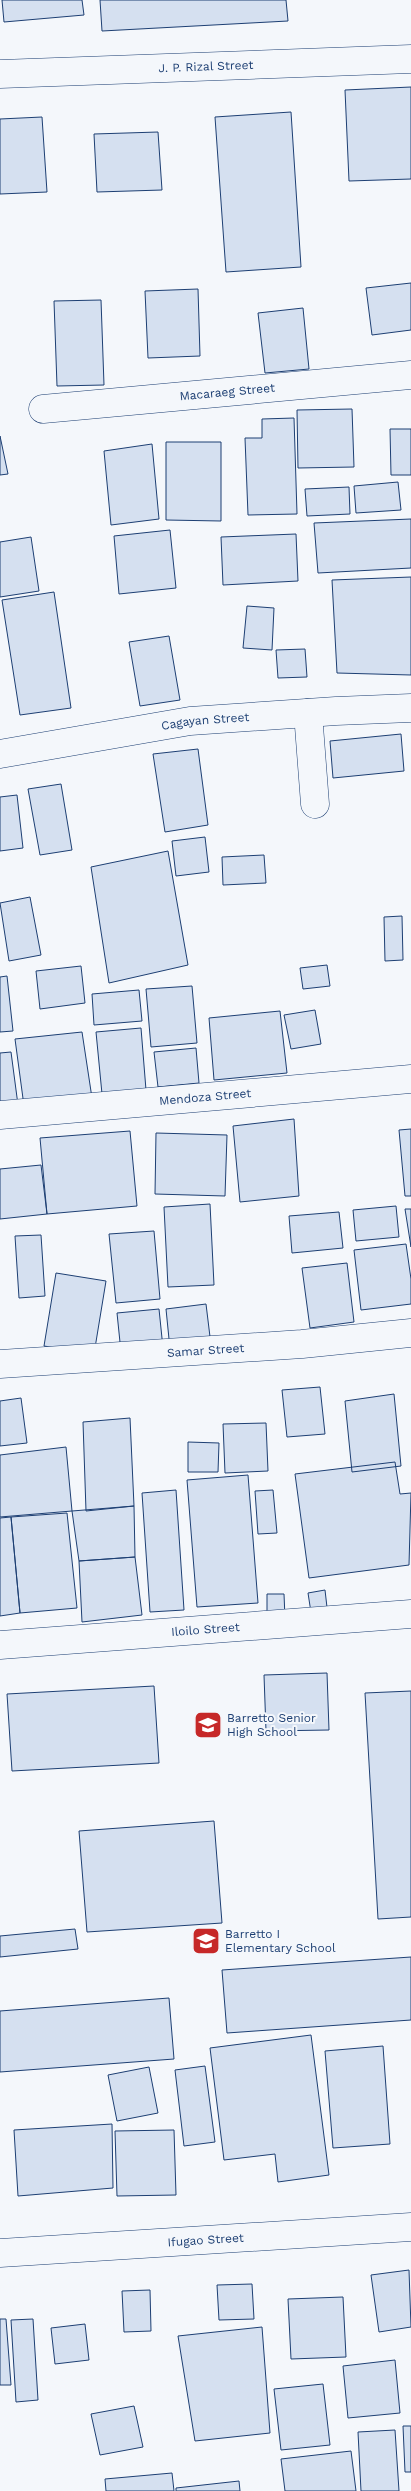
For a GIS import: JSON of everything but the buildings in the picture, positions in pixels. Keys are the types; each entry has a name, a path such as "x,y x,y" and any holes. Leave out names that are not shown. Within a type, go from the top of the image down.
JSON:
{"street":[{"name":"J. P. Rizal Street","path":"0,74 411,58"},
{"name":"Macaraeg Street","path":"43,409 411,375"},
{"name":"Cagayan Street","path":"0,754 190,721 411,708"},
{"path":"308,714 315,804"},
{"name":"Mendoza Street","path":"0,1115 411,1079"},
{"name":"Samar Street","path":"0,1364 302,1344 411,1333"},
{"name":"Iloilo Street","path":"0,1645 411,1614"},
{"name":"Ifugao Street","path":"0,2253 411,2227"}],"place":[{"name":"Barretto Senior High School","path":"208,1725"},
{"name":"Barretto I Elementary School","path":"206,1941"}]}
